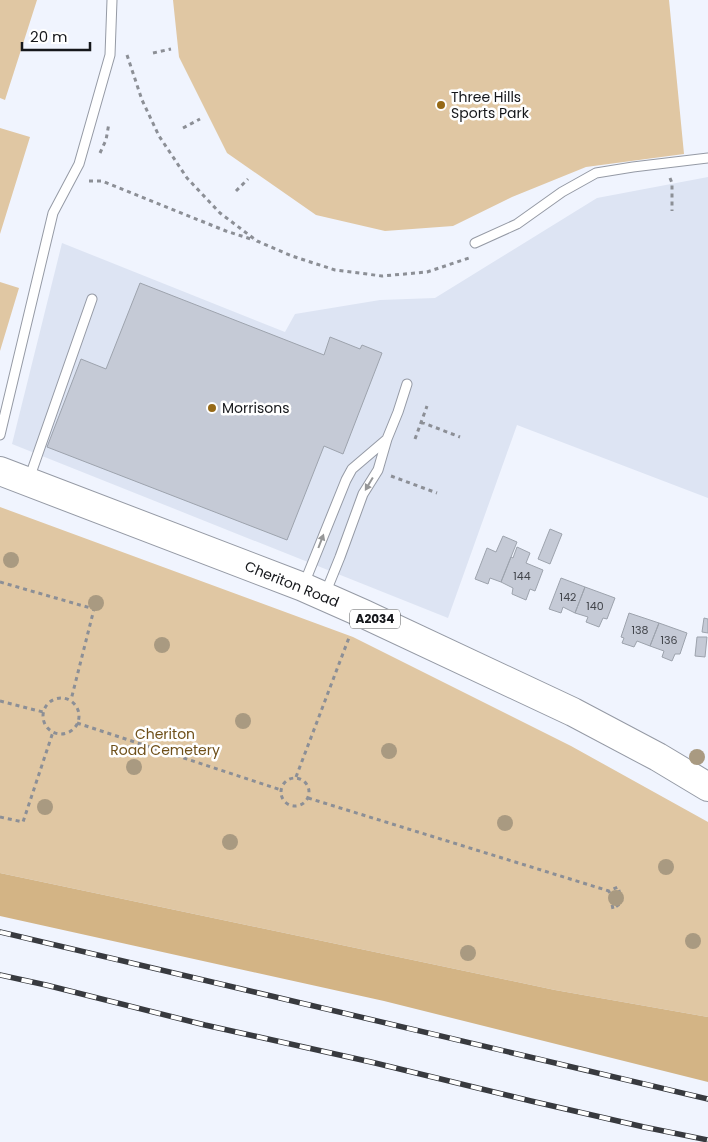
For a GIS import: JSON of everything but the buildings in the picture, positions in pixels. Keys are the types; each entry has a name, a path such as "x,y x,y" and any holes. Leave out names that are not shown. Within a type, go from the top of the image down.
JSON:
{"main road":[{"name":"Cheriton Road","path":"0,471 314,592 456,656 573,712 708,787"}],"lane":[{"path":"0,435 53,212 79,164 110,55 112,0"},
{"path":"475,243 517,224 562,192 596,173 708,158"},
{"path":"28,481 92,299"},
{"path":"314,592 340,557 363,494 378,470 407,384"},
{"path":"314,592 346,480 352,469 387,439"}],"path":[{"path":"125,48 142,100 159,136 186,178 220,213 257,241"},
{"path":"153,54 171,49"},
{"path":"183,128 200,120"},
{"path":"664,163 672,183 672,211"},
{"path":"236,192 248,179"},
{"path":"89,181 102,181 226,231 335,270 382,276 427,272 469,258 475,243"},
{"path":"415,439 426,406"},
{"path":"421,422 460,437"},
{"path":"386,474 437,493"},
{"path":"0,582 94,609 71,700"},
{"path":"296,777 351,632"},
{"path":"61,698 71,700 76,705 79,717 74,728 63,734 48,729 42,717 43,712 49,701 61,698"},
{"path":"0,701 43,712"},
{"path":"77,723 281,790"},
{"path":"0,817 23,822 53,732"},
{"path":"296,777 306,781 310,790 308,798 301,805 291,806 283,800 281,790 286,781 296,777"},
{"path":"308,798 609,891 618,886 622,902 613,909 609,891"}],"shaded area":[{"path":"708,177 708,498 517,425 448,618 12,444 62,243 285,332 295,314 380,300 435,298 597,198"},
{"path":"0,873 555,990 708,1017 708,1082 384,1001 0,916"}],"green space":[{"path":"0,0 37,0 5,100 0,98"},
{"name":"Three Hills Sports Park","path":"173,0 669,0 684,154 586,167 512,197 453,226 385,231 316,215 227,153 179,57"},
{"path":"0,128 30,137 0,234"},
{"path":"0,282 19,288 0,351"},
{"name":"Cheriton Road Cemetery","path":"0,507 353,637 571,746 708,822 708,1017 555,990 0,873"}],"railway":[{"path":"0,932 708,1099"},
{"path":"0,975 531,1101 708,1140"}],"place":[{"name":"Three Hills Sports Park","path":"441,105"},
{"name":"Morrisons","path":"212,408"}]}
